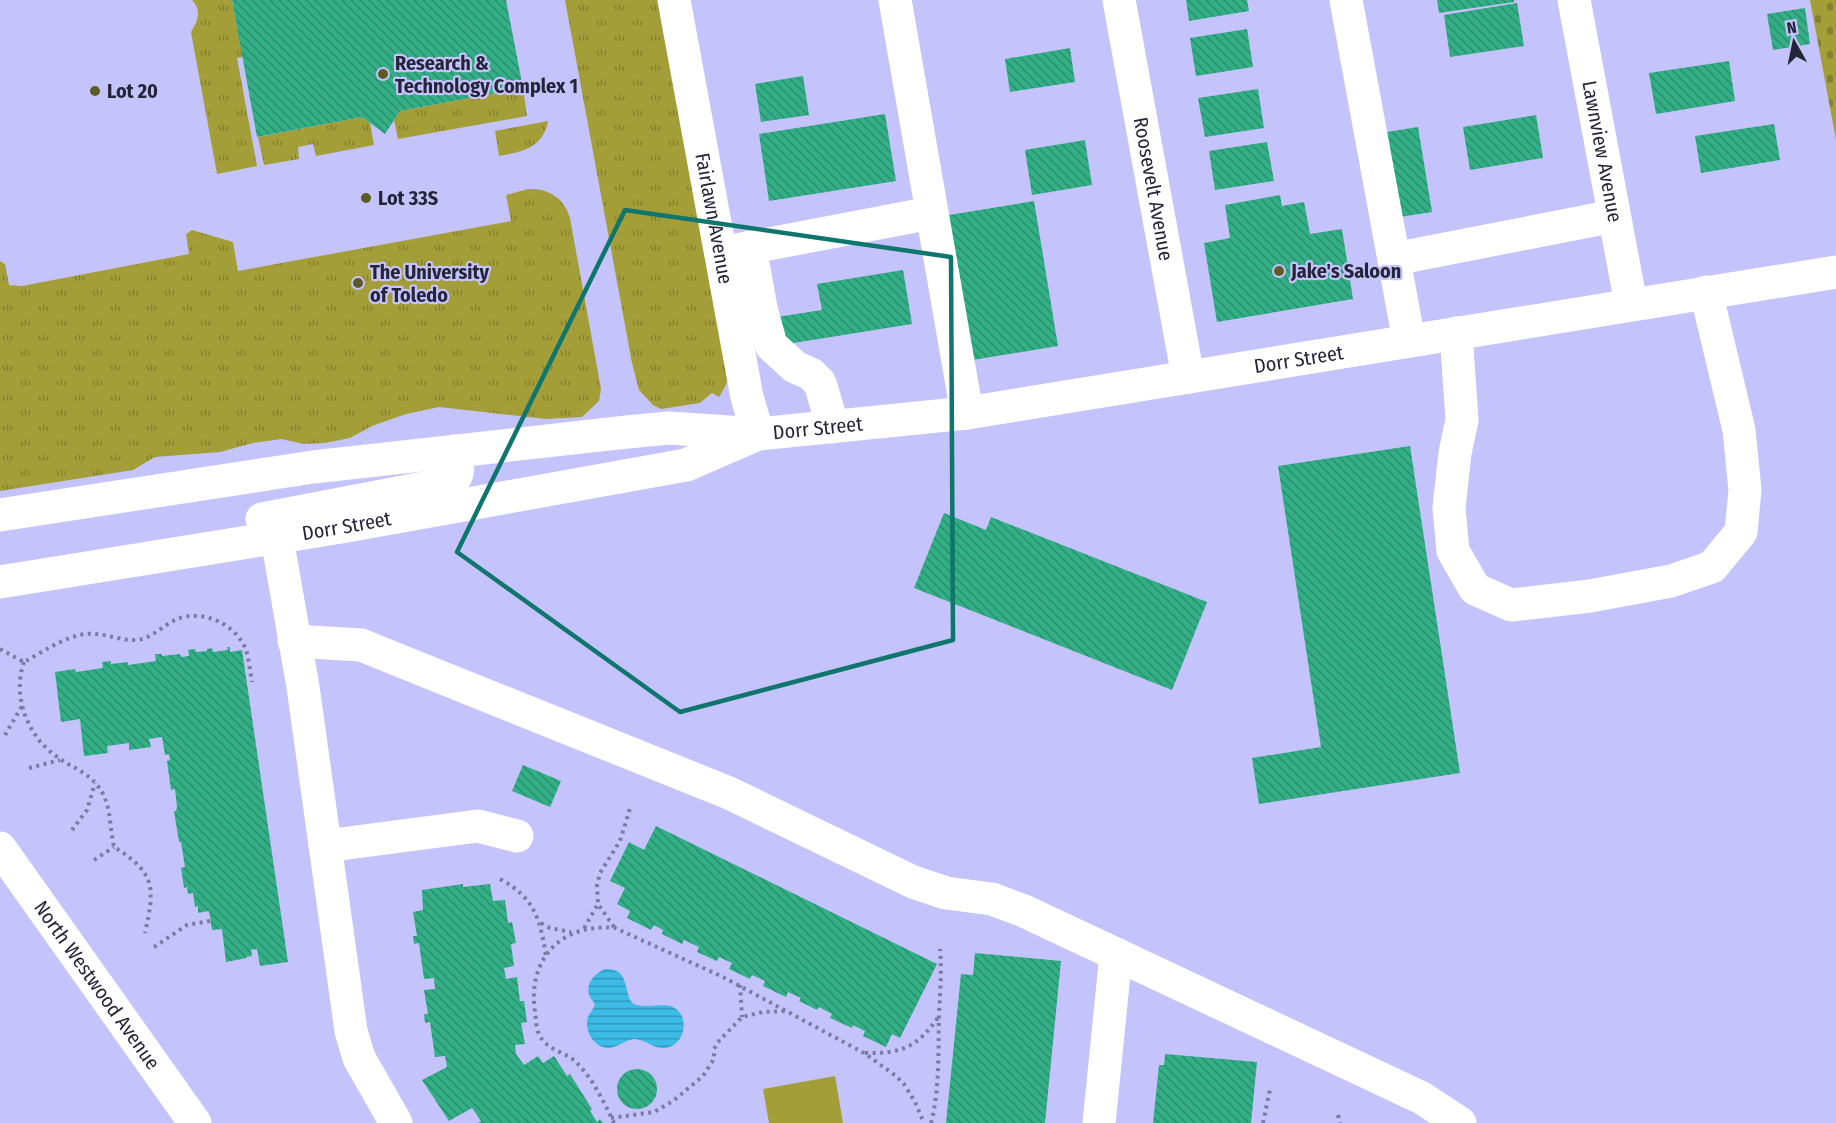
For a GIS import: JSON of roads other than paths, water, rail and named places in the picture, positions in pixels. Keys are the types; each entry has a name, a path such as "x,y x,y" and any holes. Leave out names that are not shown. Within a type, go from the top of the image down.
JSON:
{"main road":[{"name":"Fairlawn Avenue","path":"674,0 735,250 747,396 758,434"},
{"path":"895,0 967,413"},
{"name":"Roosevelt Avenue","path":"1119,0 1188,376"},
{"path":"1346,0 1409,341"},
{"name":"Lawnview Avenue","path":"1574,0 1631,304"},
{"path":"833,427 820,383 811,374 795,367 771,345 761,308 735,250 931,213"},
{"path":"1394,260 1614,216"},
{"name":"Dorr Street","path":"0,515 313,468 669,428 758,434 967,413 1706,292 1835,276"},
{"path":"1456,333 1462,420 1455,453 1449,508 1453,551 1474,589 1511,605 1590,596 1671,581 1712,567 1741,532 1745,490 1739,430 1706,292"},
{"name":"Dorr Street","path":"0,582 116,563 275,527 686,465 758,434"},
{"path":"396,1123 359,1058 351,1031 326,846 275,527 450,483 457,476 458,469 454,451"},
{"path":"294,641 361,645 729,793 913,882 946,893 993,899 1024,910 1422,1098 1460,1123"},
{"path":"326,846 478,826 517,836"},
{"name":"North Westwood Avenue","path":"0,848 195,1123"},
{"path":"1099,1123 1116,954"}],"water":[{"path":"605,969 620,973 632,1003 642,1006 669,1006 679,1011 684,1023 681,1037 677,1042 672,1046 661,1048 634,1039 608,1048 594,1041 587,1027 588,1017 595,1005 588,988 594,976"}],"place":[{"name":"Research & Technology Complex 1","path":"383,74"},
{"name":"Lot 20","path":"95,91"},
{"name":"Lot 33S","path":"366,198"},
{"name":"Jake's Saloon","path":"1279,271"},
{"name":"The University of Toledo","path":"358,283"}]}
